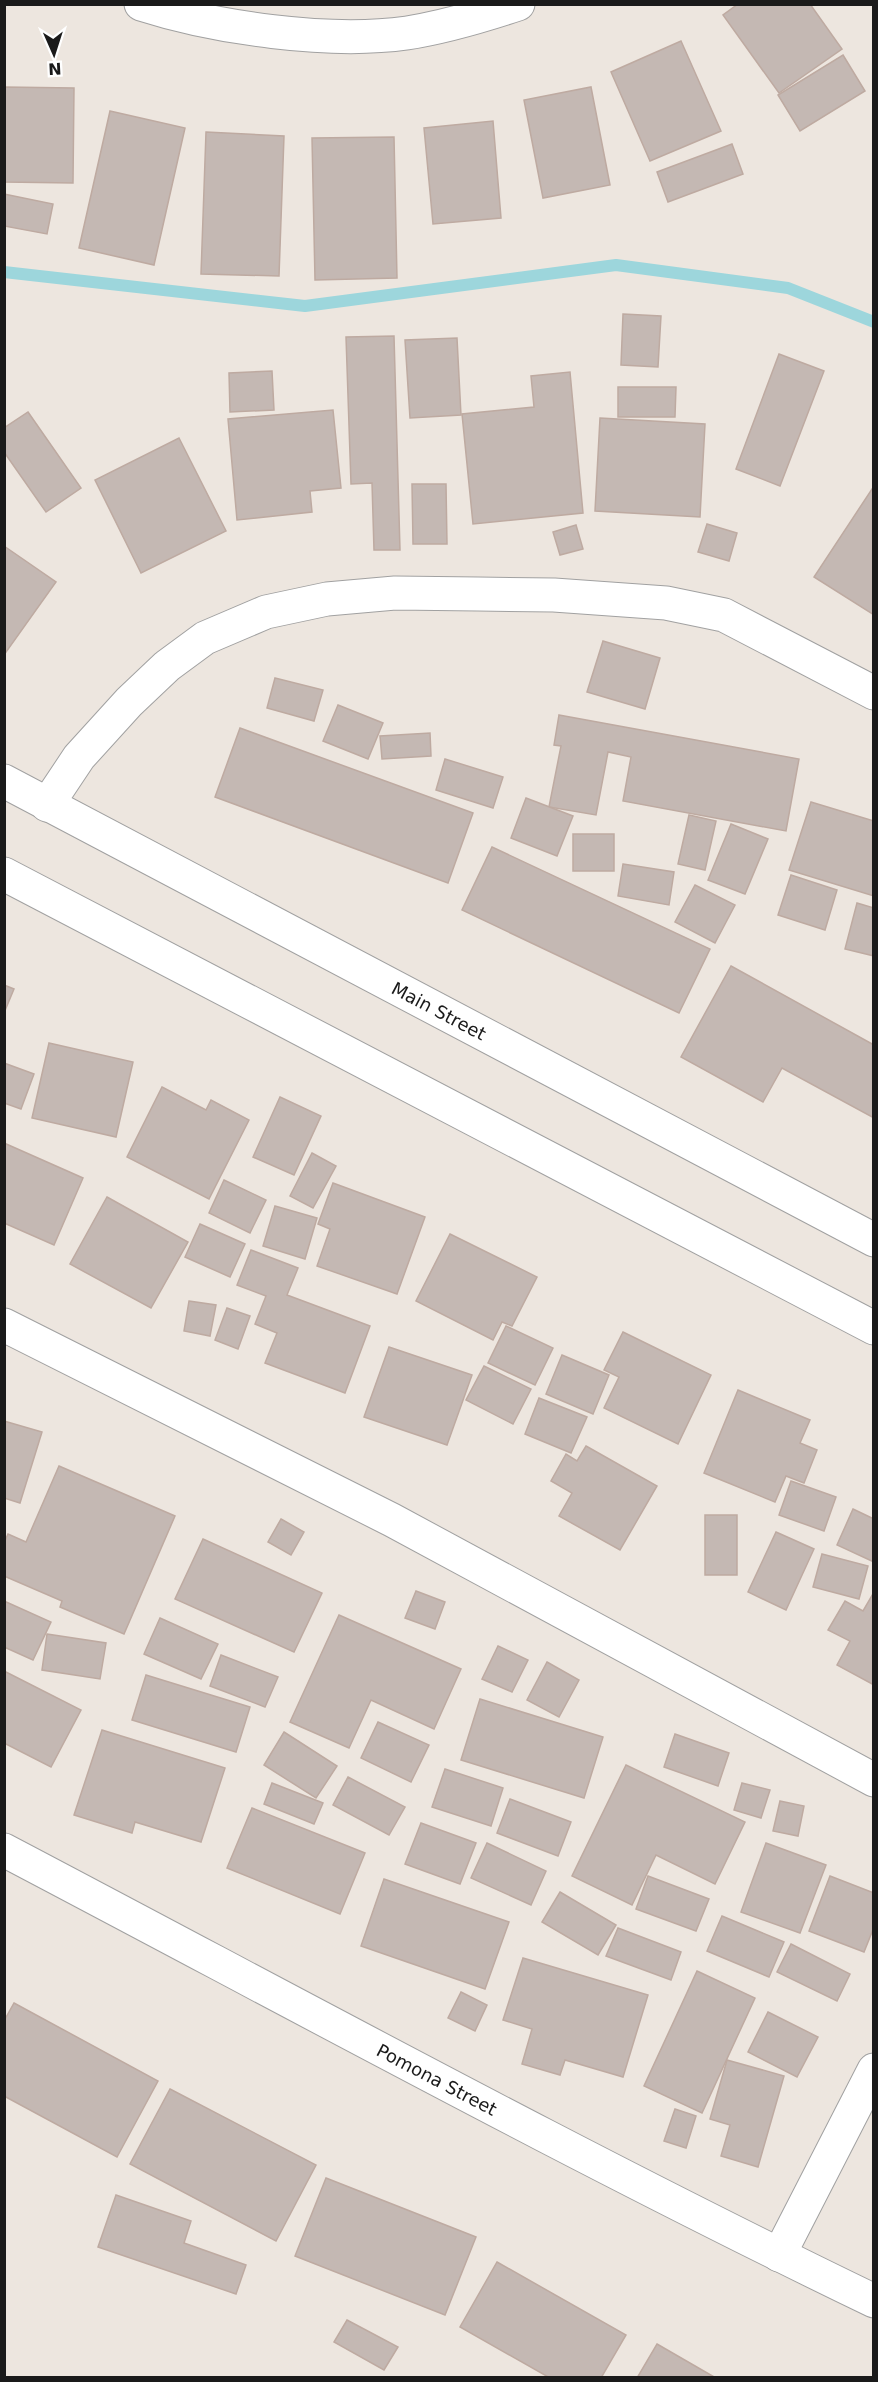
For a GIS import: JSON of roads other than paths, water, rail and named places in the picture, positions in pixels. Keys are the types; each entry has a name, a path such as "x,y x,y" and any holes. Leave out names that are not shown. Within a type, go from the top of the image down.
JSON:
{"street":[{"path":"141,4 251,29 338,37 407,33 479,17 518,4"},
{"path":"46,805 79,757 129,702 167,666 204,638 266,612 327,599 395,593 554,595 666,603 724,615 873,693"},
{"name":"Main Street","path":"4,781 873,1240"},
{"path":"4,874 873,1328"},
{"path":"4,1325 392,1520 873,1780"},
{"name":"Pomona Street","path":"4,1850 394,2057 873,2301"},
{"path":"779,2255 873,2070"}],"waterway":[{"path":"4,272 305,306 616,265 788,288 874,322"}]}
